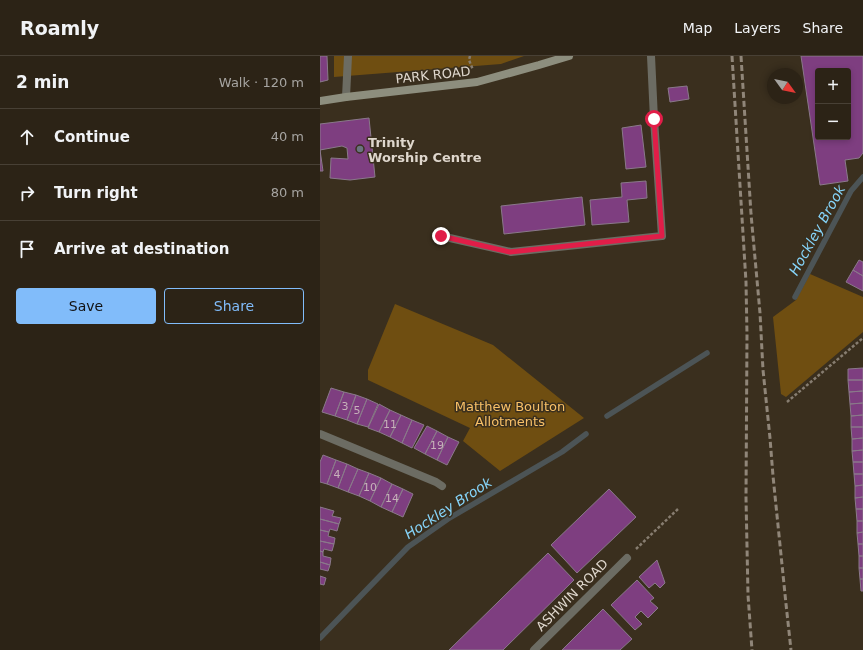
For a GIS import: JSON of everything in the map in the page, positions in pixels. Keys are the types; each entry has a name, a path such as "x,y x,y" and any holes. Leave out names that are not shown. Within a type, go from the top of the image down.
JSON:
{"street":[{"path":"346,97 348,56"},
{"name":"PARK ROAD","path":"320,101 477,82 569,56"},
{"path":"441,236 510,252 662,236 651,56"},
{"path":"320,434 442,486"},
{"name":"ASHWIN ROAD","path":"534,650 627,558"}],"path":[{"path":"787,402 863,338"},
{"path":"627,558 679,508"}],"green space":[{"path":"334,56 524,56 501,64 334,77"},
{"path":"810,274 863,297 863,332 786,397 781,394 773,317 796,300"},
{"name":"Matthew Boulton Allotments","path":"395,304 493,345 584,418 500,471 463,441 470,428 368,380 368,370"}],"building":[{"path":"320,56 327,56 328,80 320,82"},
{"path":"801,56 863,56 863,153 859,158 845,160 848,181 820,185"},
{"path":"687,86 689,99 670,102 668,88"},
{"name":"Trinity Worship Centre","path":"369,118 375,177 350,180 330,178 331,158 348,159 347,148 342,146 320,150 320,124"},
{"path":"641,125 646,167 626,169 622,128"},
{"path":"320,150 323,171 320,171"},
{"path":"646,181 647,198 627,200 629,222 592,225 590,200 622,197 621,183"},
{"path":"582,197 585,225 504,234 501,206"},
{"path":"859,260 863,262 863,276 853,270"},
{"path":"853,270 863,276 863,291 846,282"},
{"path":"863,368 863,380 848,380 848,369"},
{"path":"848,380 863,380 863,391 849,392"},
{"path":"331,388 344,392 335,416 322,412"},
{"path":"863,391 863,403 850,404 849,392"},
{"path":"344,392 356,395 347,420 335,416"},
{"path":"356,395 367,399 357,424 347,420"},
{"path":"367,399 378,404 368,427 357,424"},
{"path":"863,403 863,415 851,416 850,404"},
{"path":"379,404 390,410 379,432 368,428"},
{"path":"390,410 401,415 390,437 379,432"},
{"path":"401,415 412,420 402,443 390,437"},
{"path":"863,415 863,427 851,427 851,416"},
{"path":"412,420 424,425 412,448 402,443"},
{"path":"427,426 437,431 425,454 414,448"},
{"path":"851,427 863,427 863,438 852,439"},
{"path":"437,431 448,437 437,460 425,454"},
{"path":"448,437 459,442 447,465 437,460"},
{"path":"863,438 863,450 852,451 852,439"},
{"path":"863,450 863,462 853,462 852,451"},
{"path":"323,455 336,460 327,484 320,482 320,462"},
{"path":"336,460 347,464 338,488 327,484"},
{"path":"853,462 863,462 863,474 854,474"},
{"path":"347,464 358,469 348,492 338,488"},
{"path":"358,469 369,473 359,496 348,492"},
{"path":"369,473 381,478 370,501 359,496"},
{"path":"854,474 863,474 863,485 855,486"},
{"path":"381,478 392,484 381,507 370,501"},
{"path":"392,484 403,489 392,512 381,507"},
{"path":"863,485 863,497 855,498 855,486"},
{"path":"403,489 413,494 403,517 392,512"},
{"path":"609,489 636,517 577,573 551,545"},
{"path":"863,497 863,509 856,509 855,498"},
{"path":"320,507 334,511 332,516 341,518 339,524 320,519"},
{"path":"856,509 863,509 863,521 857,521"},
{"path":"320,519 339,524 337,531 330,529 329,532 320,530"},
{"path":"857,521 863,521 863,532 857,533"},
{"path":"320,530 329,532 328,536 335,538 334,544 320,541"},
{"path":"863,532 863,544 858,544 857,533"},
{"path":"320,541 334,544 332,551 324,549 323,552 320,551"},
{"path":"858,544 863,544 863,556 859,556"},
{"path":"320,551 323,552 323,556 331,558 330,565 320,562"},
{"path":"548,553 574,580 503,650 449,650"},
{"path":"859,556 863,556 863,568 859,568"},
{"path":"657,560 665,583 660,588 655,583 649,588 639,577"},
{"path":"320,562 330,565 328,571 320,569"},
{"path":"859,568 863,568 863,579 860,579"},
{"path":"320,576 326,578 324,585 320,584"},
{"path":"860,579 863,579 863,591 861,591"},
{"path":"637,580 654,598 650,601 658,608 648,618 641,611 635,617 642,624 635,630 611,605"},
{"path":"603,609 632,639 620,650 562,650"}],"waterway":[{"name":"Hockley Brook","path":"795,297 851,191 863,177"},
{"name":"Hockley Brook","path":"607,416 707,353"},
{"name":"Hockley Brook","path":"320,638 408,547 448,519 562,452 586,434"}],"railway":[{"path":"732,56 746,282 746,498 748,595 752,650"},
{"path":"741,56 763,370 791,650"}],"place":[{"name":"Trinity Worship Centre","path":"360,149"}],"route":[{"path":"441,236 510,252 662,236 654,119"}]}
